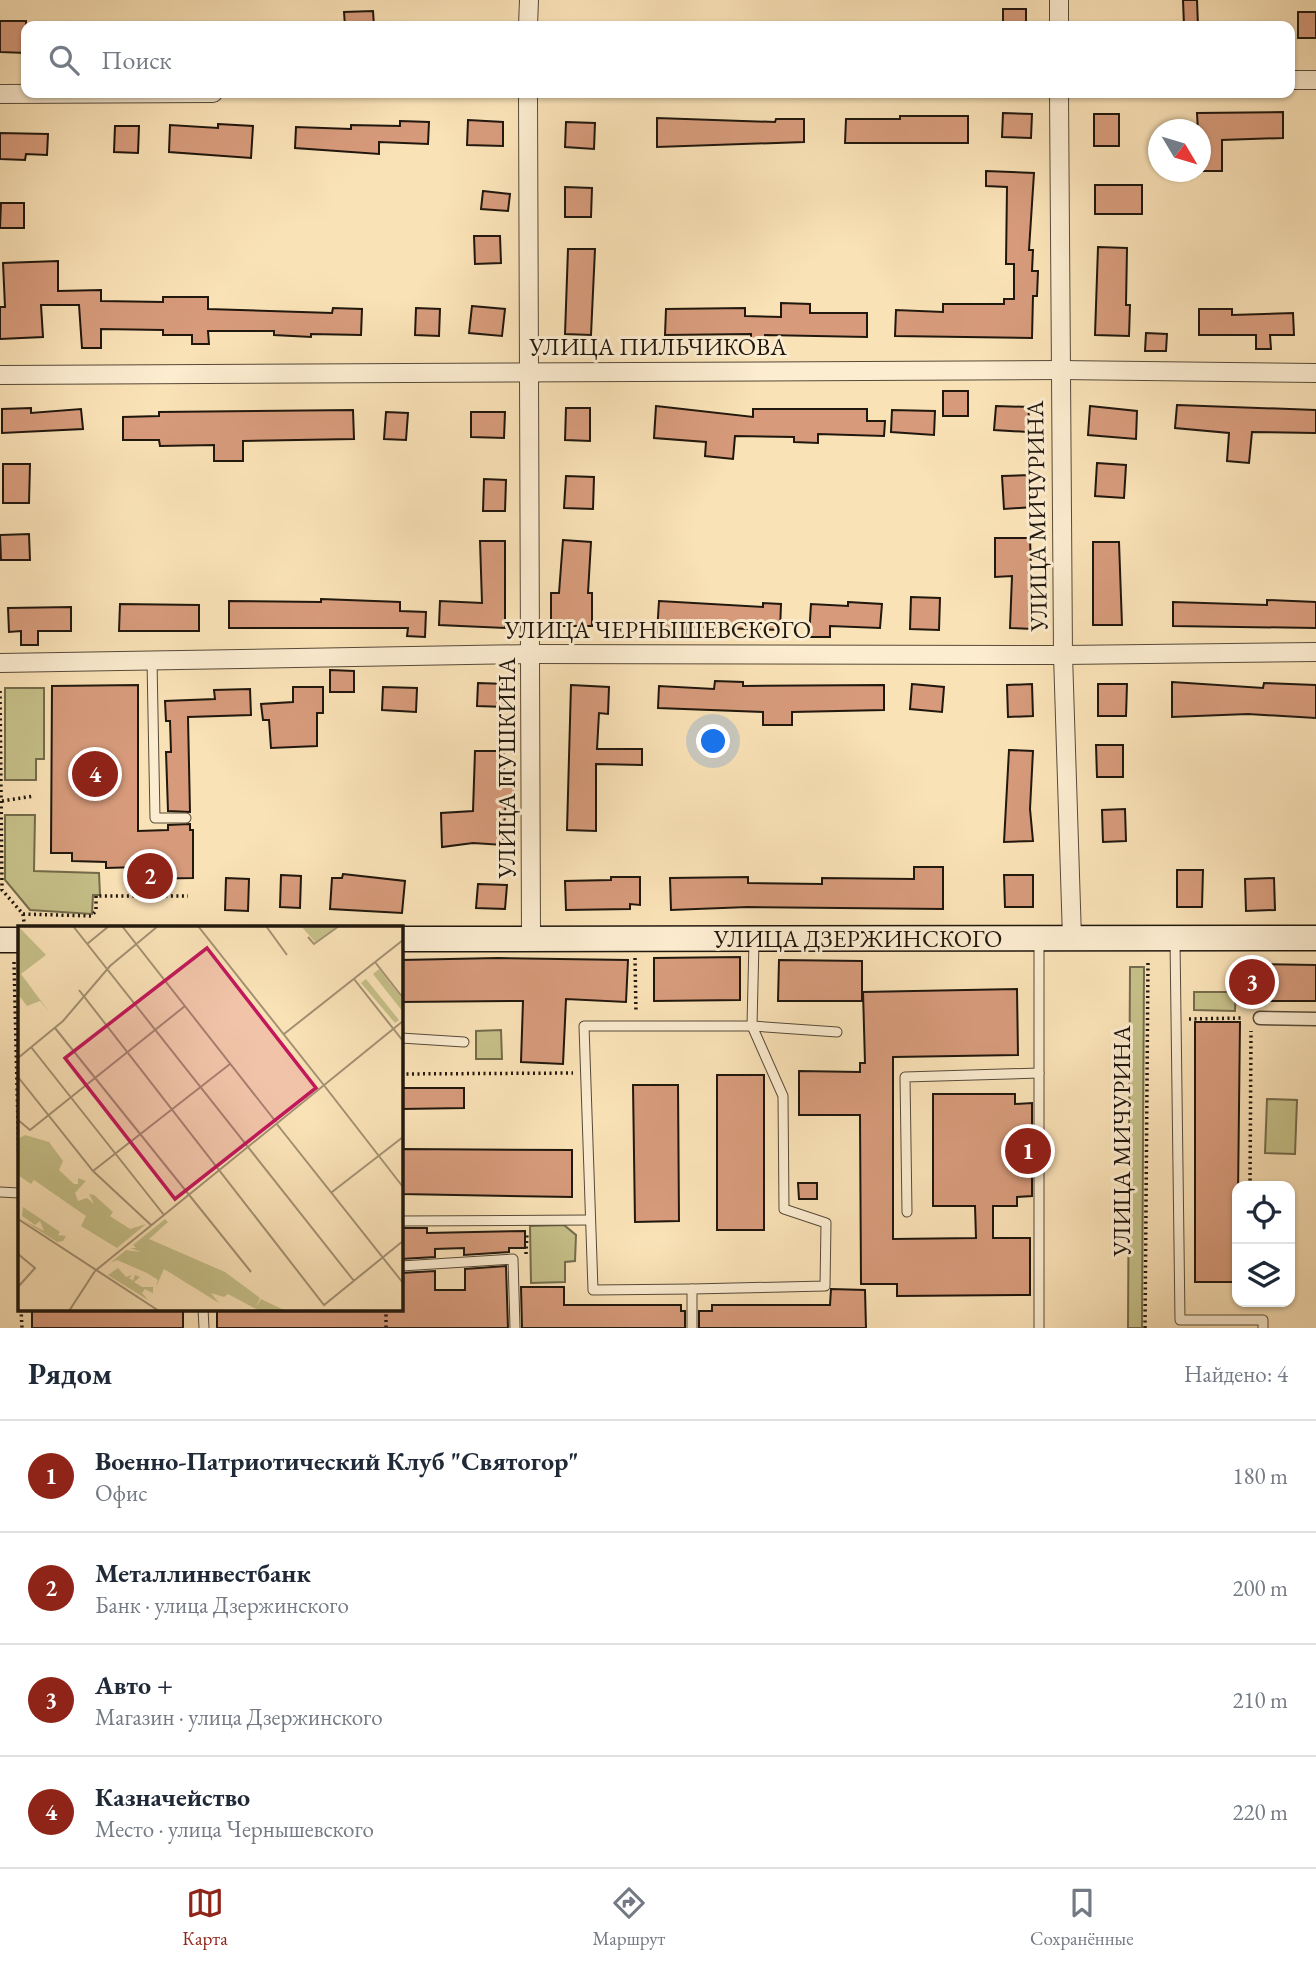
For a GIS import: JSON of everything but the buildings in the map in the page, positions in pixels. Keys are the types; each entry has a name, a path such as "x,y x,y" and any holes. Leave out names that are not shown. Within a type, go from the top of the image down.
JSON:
{"main road":[{"name":"УЛИЦА ДЗЕРЖИНСКОГО","path":"402,939 1316,938"},
{"path":"0,940 18,940"}],"street":[{"path":"528,21 529,0"},
{"path":"1059,0 1059,21"},
{"path":"1295,80 1316,80"},
{"path":"0,94 21,94"},
{"name":"УЛИЦА ПУШКИНА","path":"528,98 531,939"},
{"name":"УЛИЦА МИЧУРИНА","path":"1059,98 1063,655 1072,938"},
{"name":"УЛИЦА ПИЛЬЧИКОВА","path":"0,375 1059,370 1316,373"},
{"name":"УЛИЦА ЧЕРНЫШЕВСКОГО","path":"0,663 531,654 1063,655 1316,652"},
{"path":"1259,1018 1316,1019"}],"lane":[{"path":"152,661 155,818 186,818"},
{"path":"1039,938 1039,1328"},
{"path":"754,939 752,1026 783,1096 784,1209 826,1223 825,1286 593,1290 584,1026 752,1026 837,1032"},
{"path":"1175,939 1181,1320 1263,1320 1263,1328"},
{"path":"402,1038 464,1042"},
{"path":"907,1212 905,1077 1039,1073"},
{"path":"0,1192 18,1192"},
{"path":"402,1221 589,1220"},
{"path":"402,1266 513,1259 515,1328"},
{"path":"692,1289 692,1328"},
{"path":"204,1310 204,1328"}],"path":[{"path":"0,691 2,890 23,914 24,926"},
{"path":"2,801 34,796"},
{"path":"23,914 91,916 96,911 96,896 188,895"},
{"path":"624,1016 636,1016 635,954"},
{"name":"УЛИЦА МИЧУРИНА","path":"1145,1328 1148,955"},
{"path":"18,957 14,959 18,1125"},
{"path":"1176,1019 1251,1018 1250,1181"},
{"path":"402,1074 573,1073 573,1062"},
{"path":"21,1310 22,1328"},
{"path":"386,1310 386,1328"}],"shaded area":[{"path":"5,688 44,688 44,759 36,759 36,780 5,780"},
{"path":"5,815 35,815 34,871 99,873 100,895 93,895 92,914 30,910 5,880"},
{"path":"1130,967 1144,967 1142,1328 1128,1328"},
{"path":"1194,992 1236,992 1235,1011 1194,1010"},
{"path":"501,1030 502,1059 476,1059 476,1031"},
{"path":"1267,1099 1297,1100 1295,1154 1265,1153"},
{"path":"564,1225 576,1235 575,1261 565,1262 565,1282 531,1283 530,1226"}],"place":[{"name":"Казначейство","path":"95,774"},
{"name":"Металлинвестбанк","path":"150,876"},
{"name":"Авто +","path":"1252,982"},
{"name":"Военно-Патриотический Клуб \"Святогор\"","path":"1028,1151"}]}
